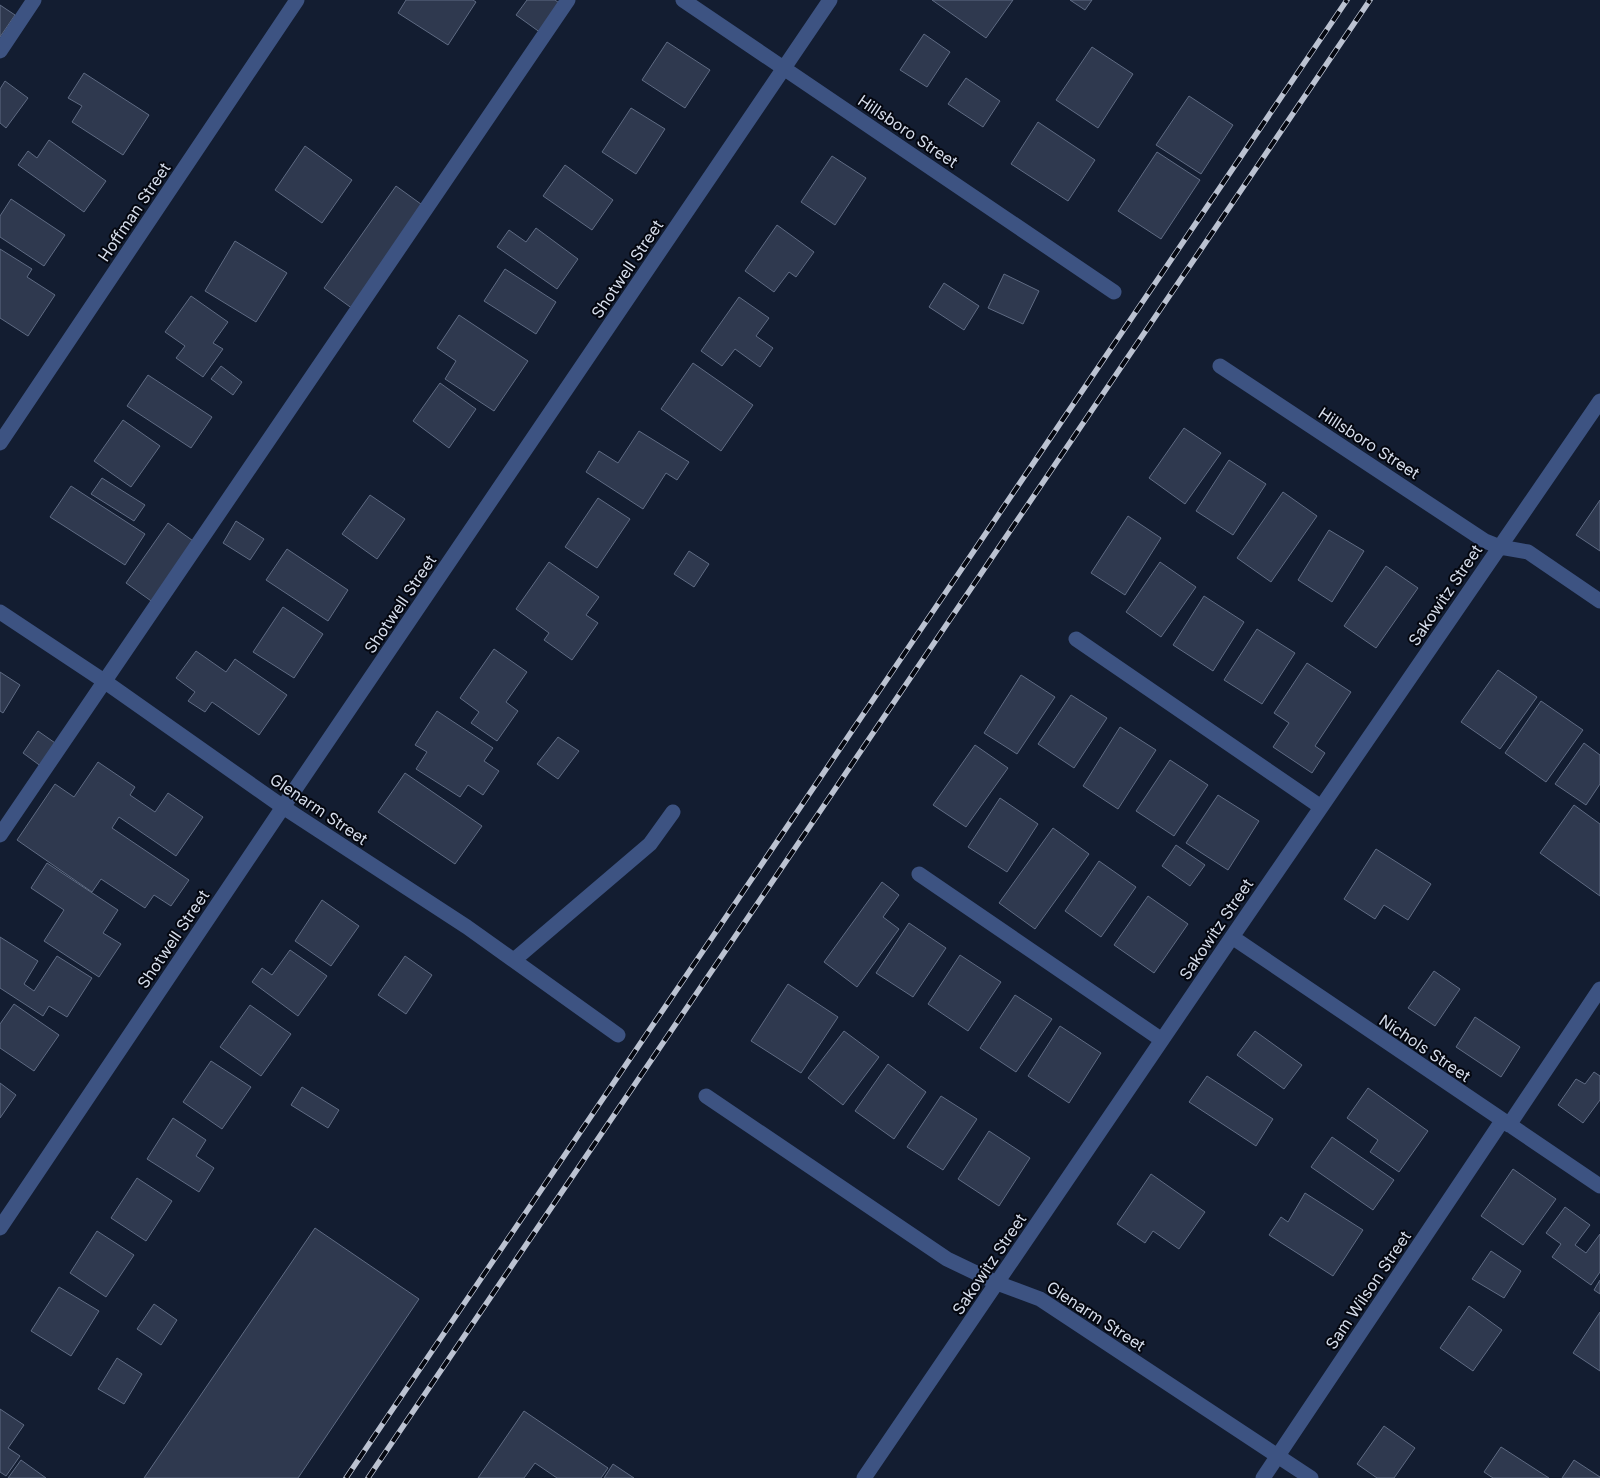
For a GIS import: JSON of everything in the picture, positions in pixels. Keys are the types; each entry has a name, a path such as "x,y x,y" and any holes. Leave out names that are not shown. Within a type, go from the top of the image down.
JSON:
{"street":[{"path":"0,51 34,0"},
{"name":"Hoffman Street","path":"0,443 297,0"},
{"path":"0,835 568,0"},
{"name":"Hillsboro Street","path":"683,0 1114,292"},
{"name":"Shotwell Street","path":"0,1228 830,0"},
{"name":"Hillsboro Street","path":"1220,366 1485,541 1528,552 1600,601"},
{"name":"Sakowitz Street","path":"864,1478 1232,937 1600,402"},
{"name":"Glenarm Street","path":"0,612 104,681 283,807 467,927 618,1035"},
{"path":"1076,640 1321,807"},
{"path":"514,960 650,844 673,812"},
{"path":"918,874 1162,1040"},
{"name":"Nichols Street","path":"1232,937 1600,1186"},
{"name":"Sam Wilson Street","path":"1263,1478 1505,1123 1600,989"},
{"name":"Glenarm Street","path":"706,1096 947,1260 997,1284 1040,1299 1311,1478"}],"building":[{"path":"406,0 473,0 476,2 448,45 398,13"},
{"path":"527,0 555,0 562,5 541,33 516,15"},
{"path":"932,0 1013,0 986,38"},
{"path":"1070,0 1092,0 1085,10"},
{"path":"0,5 15,15 0,37"},
{"path":"924,34 950,52 927,87 900,70"},
{"path":"667,42 710,70 685,108 642,80"},
{"path":"1092,47 1133,74 1098,128 1056,100"},
{"path":"84,73 149,115 123,155 72,122 82,106 68,98"},
{"path":"966,78 1000,101 983,127 948,104"},
{"path":"5,81 28,98 6,128 0,123 0,89"},
{"path":"1189,96 1233,125 1201,174 1156,145"},
{"path":"631,108 665,129 636,174 602,152"},
{"path":"1038,122 1095,160 1068,201 1011,164"},
{"path":"49,140 106,181 84,212 18,165 28,151 37,158"},
{"path":"305,146 352,180 322,223 275,190"},
{"path":"1157,152 1200,180 1161,239 1118,211"},
{"path":"832,156 866,178 835,225 801,202"},
{"path":"565,165 613,200 592,230 543,196"},
{"path":"396,186 425,207 353,309 324,288"},
{"path":"11,199 65,235 44,266 0,237 0,216"},
{"path":"777,225 814,252 796,277 789,272 774,292 745,271"},
{"path":"536,228 578,259 557,289 497,247 509,230 526,242"},
{"path":"235,241 287,273 256,322 205,291"},
{"path":"0,249 32,269 27,277 55,295 28,336 0,318"},
{"path":"505,269 556,302 536,334 484,301"},
{"path":"1004,274 1039,291 1023,324 988,308"},
{"path":"944,283 979,306 964,330 929,307"},
{"path":"191,296 228,322 213,343 223,349 203,377 176,358 185,346 165,332"},
{"path":"739,297 769,318 756,336 773,348 760,367 735,349 722,366 701,351"},
{"path":"459,315 528,361 494,411 445,379 456,361 437,348"},
{"path":"693,363 753,405 721,451 661,409"},
{"path":"221,366 242,382 233,395 211,379"},
{"path":"148,375 212,417 191,448 127,406"},
{"path":"440,383 476,409 449,448 413,421"},
{"path":"123,420 160,446 131,487 94,461"},
{"path":"1184,428 1221,453 1185,504 1149,478"},
{"path":"639,431 689,462 677,480 666,473 643,509 586,472 599,451 618,463"},
{"path":"1229,460 1266,484 1233,535 1196,511"},
{"path":"102,478 145,505 134,521 91,494"},
{"path":"71,486 145,534 125,565 50,517"},
{"path":"1283,492 1317,516 1271,582 1237,558"},
{"path":"370,495 405,519 377,559 342,534"},
{"path":"598,498 630,519 597,568 565,547"},
{"path":"1600,500 1600,551 1576,535"},
{"path":"1128,516 1161,538 1125,595 1091,573"},
{"path":"236,521 264,539 250,560 223,543"},
{"path":"168,523 196,543 154,603 126,583"},
{"path":"1329,530 1364,551 1332,602 1298,580"},
{"path":"287,549 348,590 328,621 266,580"},
{"path":"689,551 709,564 694,587 674,574"},
{"path":"549,562 599,597 586,615 598,623 572,660 544,640 549,633 516,609"},
{"path":"1160,562 1196,587 1161,637 1126,612"},
{"path":"1386,566 1418,588 1376,648 1344,626"},
{"path":"1204,596 1244,622 1213,671 1173,645"},
{"path":"283,607 323,634 294,678 253,652"},
{"path":"1257,629 1295,653 1262,704 1224,680"},
{"path":"494,649 527,672 506,702 518,711 497,741 471,723 479,712 460,698"},
{"path":"196,651 226,672 235,659 287,695 259,735 212,702 205,712 188,701 195,692 176,678"},
{"path":"1307,663 1351,692 1315,746 1325,753 1312,773 1273,747 1289,723 1274,713"},
{"path":"1498,670 1537,697 1500,749 1461,722"},
{"path":"0,672 20,685 3,713 0,711"},
{"path":"1021,675 1055,697 1017,754 984,733"},
{"path":"1071,695 1107,718 1074,768 1038,744"},
{"path":"1541,701 1583,730 1546,782 1505,753"},
{"path":"437,711 493,748 484,761 499,771 483,795 468,785 460,797 416,769 427,752 415,745"},
{"path":"1120,727 1156,750 1118,809 1083,786"},
{"path":"38,731 58,745 42,767 23,753"},
{"path":"558,737 579,751 558,779 537,764"},
{"path":"1584,743 1600,755 1600,784 1586,805 1555,784"},
{"path":"975,745 1008,768 966,827 933,805"},
{"path":"1170,760 1208,785 1174,836 1136,811"},
{"path":"98,762 135,787 130,795 155,812 168,793 203,817 176,856 119,817 112,828 189,880 171,906 154,895 145,908 101,879 92,892 17,840 55,784 74,797"},
{"path":"405,773 482,826 455,864 378,812"},
{"path":"1218,795 1259,821 1228,870 1186,843"},
{"path":"1000,798 1038,824 1007,872 968,847"},
{"path":"1574,805 1600,824 1600,896 1540,853"},
{"path":"1053,828 1089,854 1035,929 999,903"},
{"path":"1176,845 1205,865 1190,886 1162,866"},
{"path":"1376,849 1431,884 1408,920 1384,905 1375,919 1344,899"},
{"path":"1099,861 1136,887 1101,937 1065,911"},
{"path":"47,863 118,910 103,933 121,944 99,977 44,941 64,910 31,888"},
{"path":"882,882 899,895 883,917 899,929 857,987 824,962"},
{"path":"1148,896 1188,924 1154,973 1114,945"},
{"path":"322,900 359,926 331,966 295,941"},
{"path":"909,923 946,948 913,997 876,973"},
{"path":"0,937 38,961 24,984 34,991 57,956 92,978 67,1017 49,1006 43,1016 0,988"},
{"path":"290,950 327,976 298,1016 252,982 262,968 272,975"},
{"path":"960,955 1001,982 968,1031 928,1004"},
{"path":"405,956 432,975 406,1014 378,995"},
{"path":"1434,971 1460,989 1435,1026 1408,1008"},
{"path":"788,984 838,1017 801,1073 751,1041"},
{"path":"1015,995 1052,1019 1016,1072 980,1048"},
{"path":"14,1004 59,1035 34,1071 0,1048 0,1024"},
{"path":"250,1005 291,1034 261,1076 220,1047"},
{"path":"1475,1017 1520,1047 1501,1077 1456,1047"},
{"path":"1060,1026 1101,1053 1069,1103 1028,1076"},
{"path":"844,1031 879,1057 843,1105 808,1078"},
{"path":"1255,1031 1302,1065 1284,1089 1237,1055"},
{"path":"211,1061 251,1087 222,1129 183,1102"},
{"path":"888,1064 926,1092 894,1139 855,1111"},
{"path":"1594,1072 1600,1076 1600,1100 1583,1123 1558,1105 1576,1079 1585,1084"},
{"path":"1207,1076 1273,1119 1256,1146 1189,1102"},
{"path":"0,1083 16,1095 0,1118"},
{"path":"302,1087 339,1110 328,1128 291,1105"},
{"path":"1368,1088 1428,1131 1399,1172 1370,1152 1378,1140 1347,1118"},
{"path":"941,1096 977,1119 943,1170 907,1147"},
{"path":"173,1118 206,1140 196,1156 214,1168 199,1192 147,1159"},
{"path":"989,1131 1030,1158 999,1206 958,1179"},
{"path":"1332,1137 1394,1180 1373,1210 1311,1167"},
{"path":"1513,1169 1556,1199 1523,1245 1481,1216"},
{"path":"1151,1174 1205,1212 1179,1249 1153,1231 1145,1243 1117,1224"},
{"path":"137,1178 172,1201 146,1241 111,1218"},
{"path":"1305,1193 1363,1230 1333,1276 1269,1235 1281,1217 1288,1222"},
{"path":"1565,1207 1590,1225 1575,1245 1586,1253 1600,1234 1600,1272 1591,1285 1552,1257 1561,1244 1546,1233"},
{"path":"315,1228 419,1299 298,1478 144,1478"},
{"path":"97,1231 134,1255 106,1297 70,1273"},
{"path":"1491,1251 1521,1271 1504,1298 1472,1279"},
{"path":"1600,1280 1600,1294 1594,1290"},
{"path":"59,1287 99,1311 71,1356 31,1331"},
{"path":"154,1304 177,1320 161,1345 137,1329"},
{"path":"1469,1306 1502,1330 1473,1371 1440,1348"},
{"path":"1600,1312 1600,1371 1573,1353"},
{"path":"117,1358 142,1374 124,1404 98,1389"},
{"path":"0,1409 24,1425 8,1448 20,1456 6,1476 0,1472"},
{"path":"524,1411 608,1468 601,1478 557,1478 535,1463 524,1478 478,1478"},
{"path":"1384,1426 1415,1448 1394,1478 1377,1478 1357,1464"},
{"path":"1501,1447 1549,1478 1493,1478 1484,1472"},
{"path":"21,1460 46,1478 8,1478"},
{"path":"1574,1460 1600,1477 1600,1478 1562,1478"},
{"path":"613,1464 634,1478 604,1478"}],"railway":[{"path":"346,1478 1347,0"},
{"path":"368,1478 1370,0"}]}
